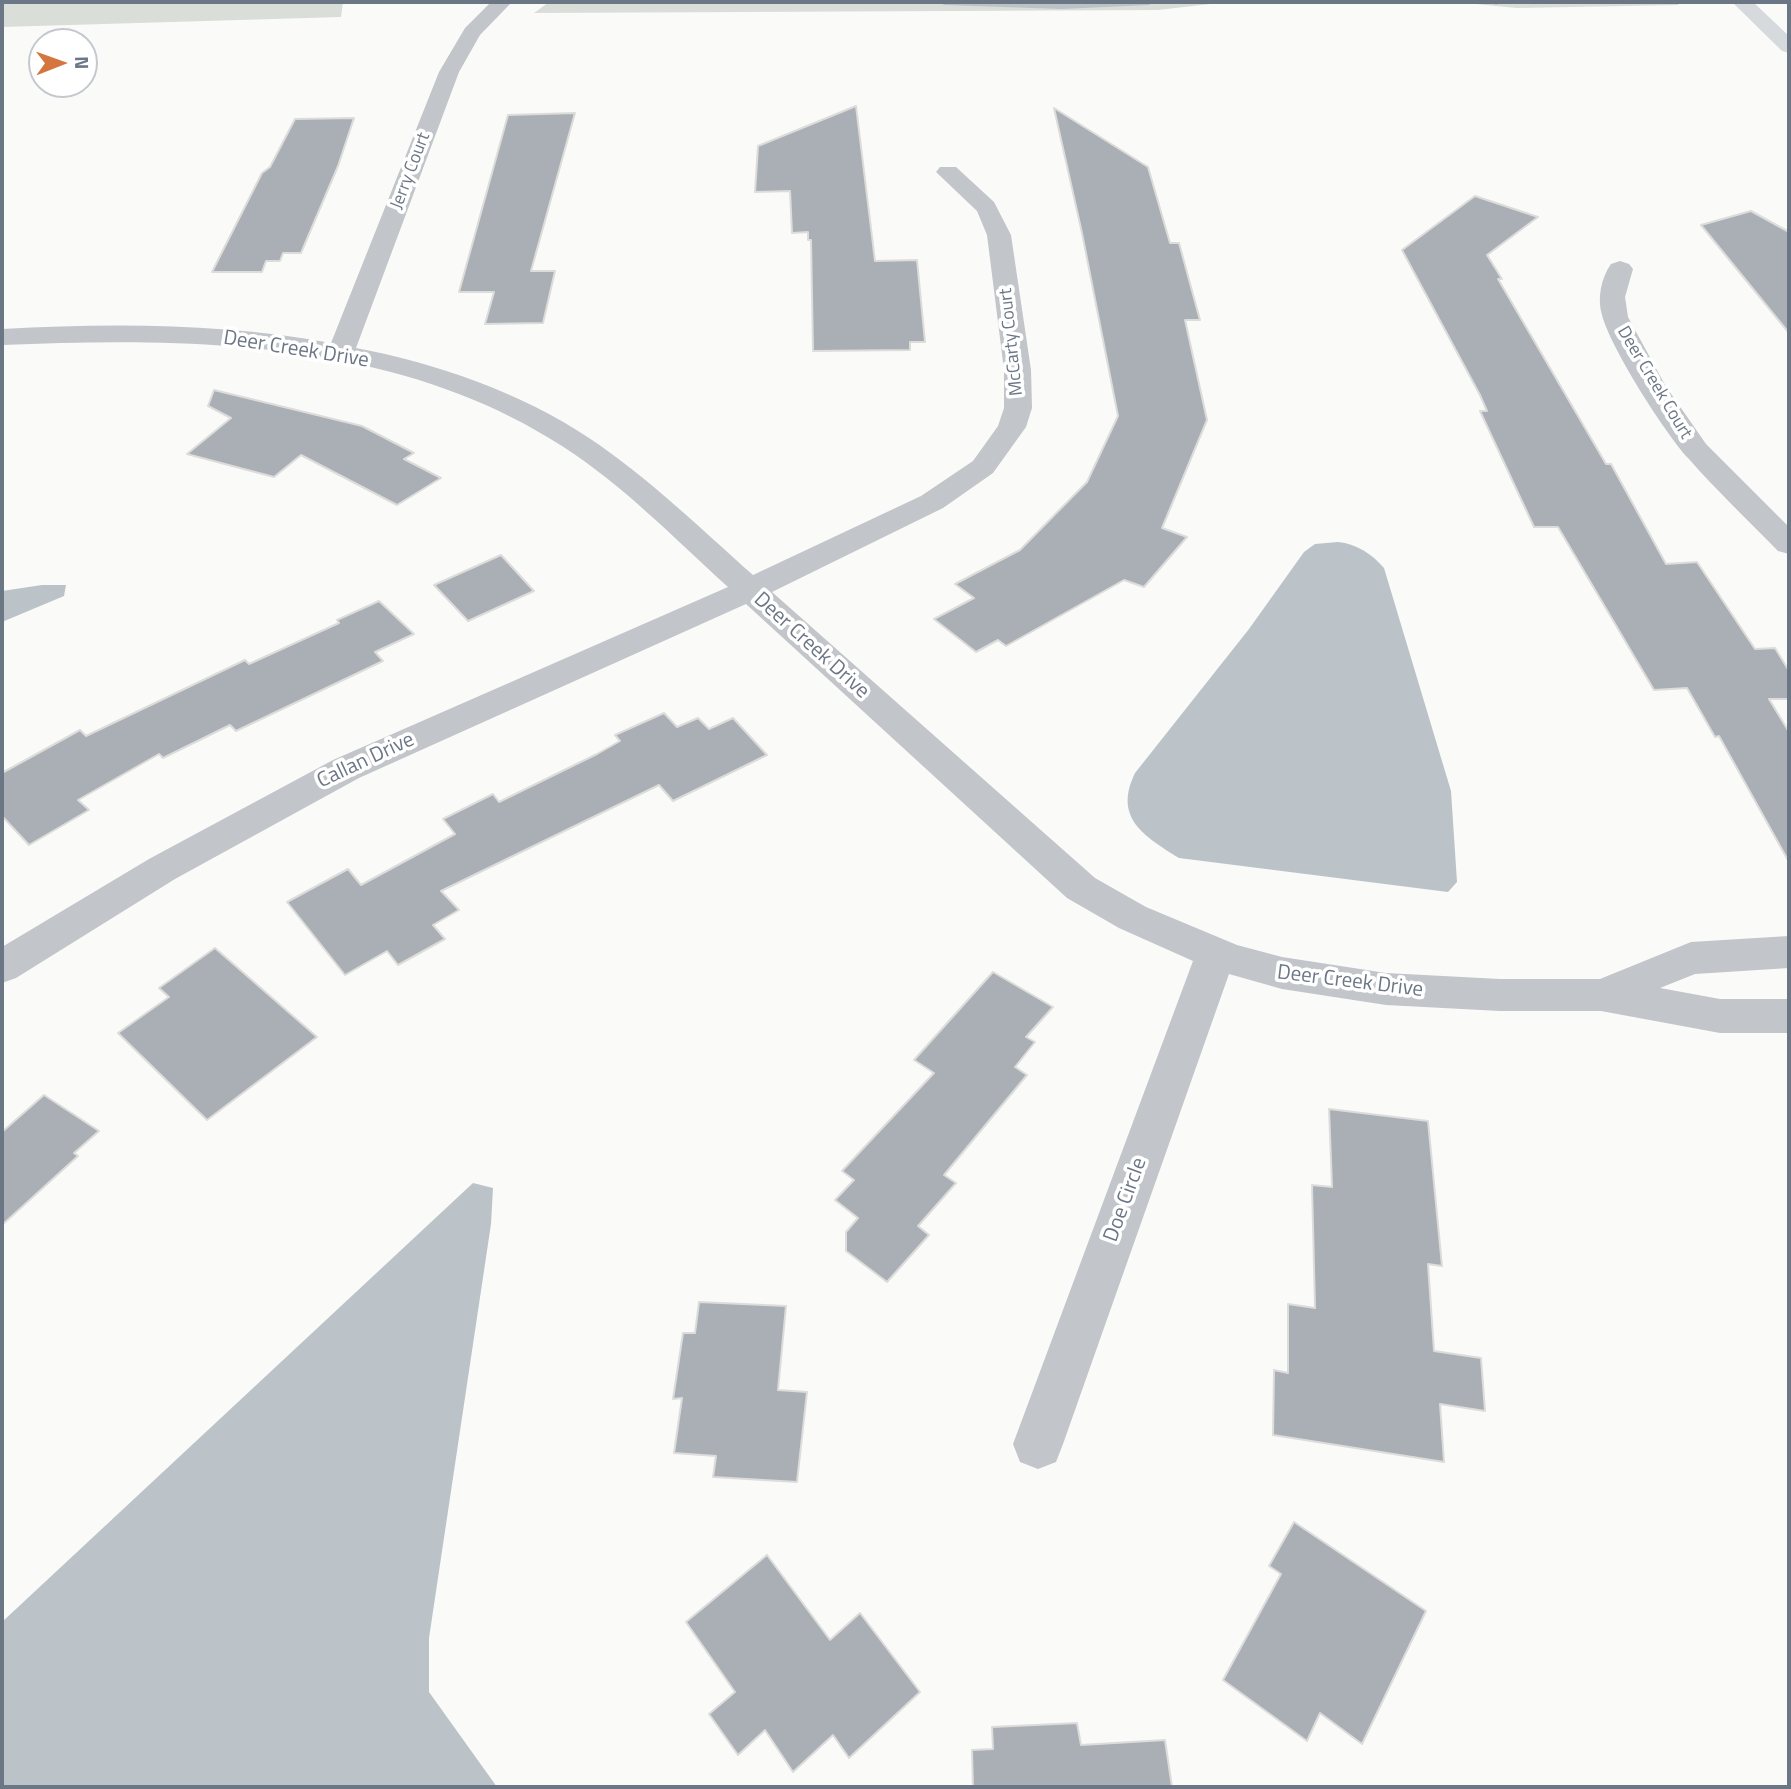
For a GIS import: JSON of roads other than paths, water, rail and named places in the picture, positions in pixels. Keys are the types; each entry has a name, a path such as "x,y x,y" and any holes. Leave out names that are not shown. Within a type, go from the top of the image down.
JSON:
{"main road":[{"path":"1742,2 1789,47"}],"street":[{"name":"Jerry Court","path":"341,353 454,60 472,32 502,2"},
{"name":"McCarty Court","path":"749,590 932,502 982,467 1013,427 1019,398 1001,239 989,211 972,191 948,172"},
{"name":"Deer Creek Court","path":"1619,269 1612,297 1615,317 1651,384 1696,450 1789,544"},
{"name":"Deer Creek Drive","path":"2,337 92,333 180,335 275,343 341,353 450,384 508,406 563,434 638,489 1081,888 1160,934 1215,956 1278,974 1334,984 1462,994 1602,995 1720,1016 1789,1016"},
{"name":"Callan Drive","path":"2,967 162,869 346,769 749,590"},
{"name":"Deer Creek Drive","path":"1602,995 1690,958 1789,952"},
{"name":"Doe Circle","path":"1038,1444 1215,956"}],"waterway":[{"path":"944,2 1062,6 1149,2"}]}
